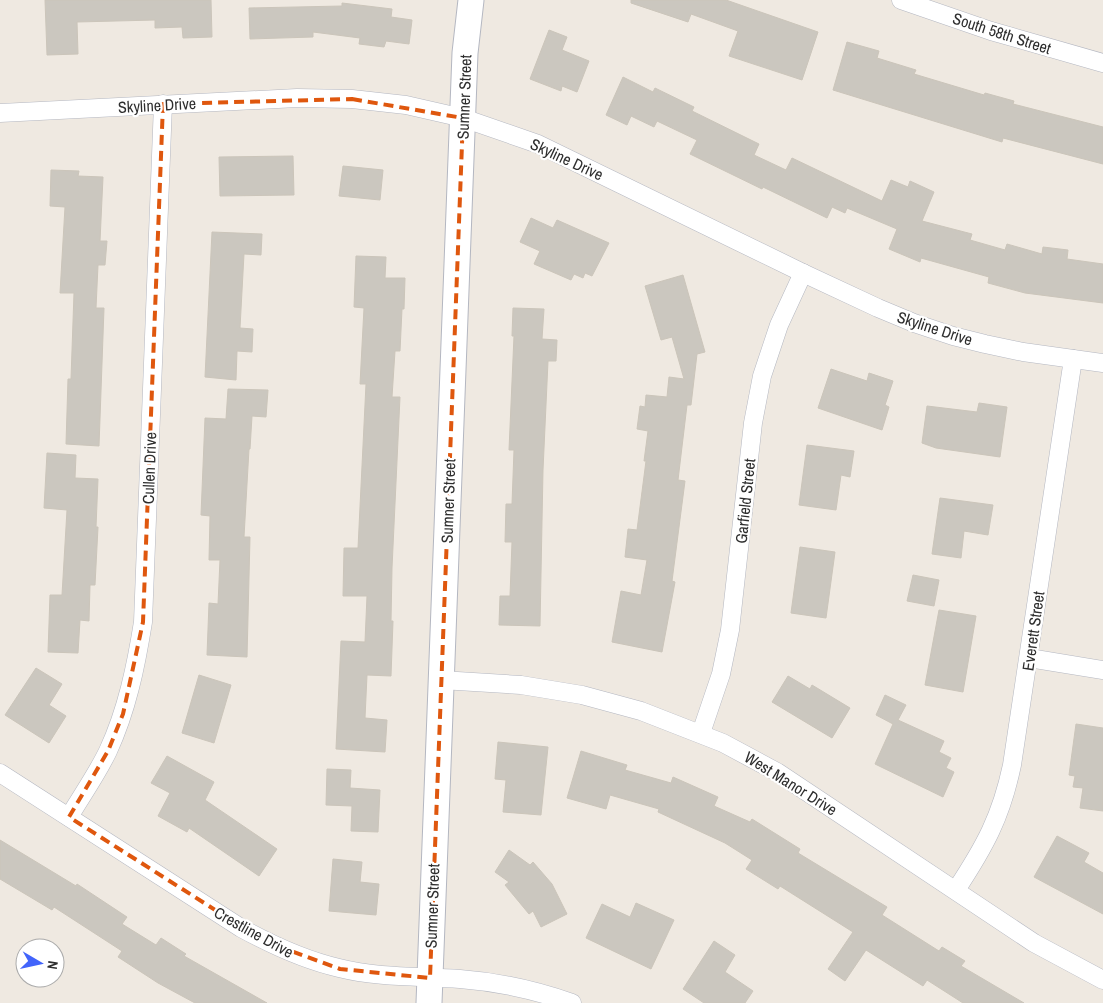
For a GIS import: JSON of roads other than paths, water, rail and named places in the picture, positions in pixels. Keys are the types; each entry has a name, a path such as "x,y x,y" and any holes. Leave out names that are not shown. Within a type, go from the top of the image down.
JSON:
{"street":[{"name":"Sumner Street","path":"429,1003 465,53 471,0"},
{"name":"South 58th Street","path":"901,0 991,31 1103,63"},
{"name":"Skyline Drive","path":"0,113 297,98 352,99 406,105 463,118 538,144 878,308 952,336 1023,352 1103,363"},
{"name":"Cullen Drive","path":"69,816 108,751 123,714 136,668 143,622 163,104"},
{"name":"Garfield Street","path":"701,733 721,674 730,630 753,423 762,376 779,325 803,273"},
{"name":"Everett Street","path":"956,890 979,855 996,822 1003,803 1012,765 1073,359"},
{"path":"1029,658 1103,670"},
{"name":"West Manor Drive","path":"441,680 521,685 582,695 641,710 701,733 777,772 1034,942 1103,980"},
{"name":"Crestline Drive","path":"0,773 232,922 264,941 301,957 340,969 380,975 500,983 540,992 572,1003"}]}
